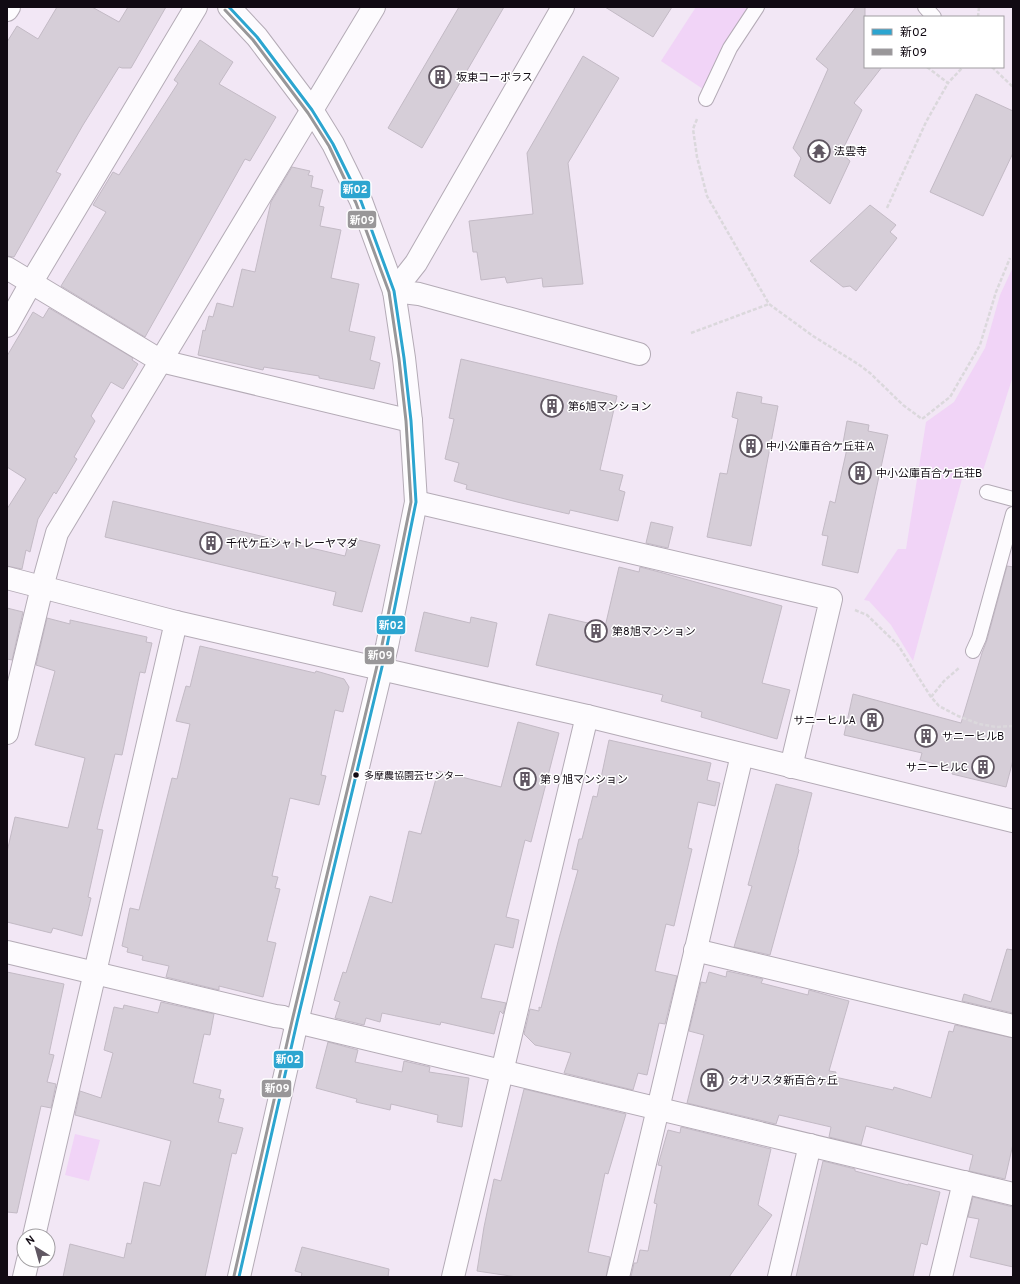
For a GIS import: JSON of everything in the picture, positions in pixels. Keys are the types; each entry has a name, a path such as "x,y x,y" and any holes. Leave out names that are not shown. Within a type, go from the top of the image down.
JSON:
{"street":[{"path":"7,326 31,283 196,7"},
{"path":"230,7 258,37 312,110 332,144 361,201 394,292 404,358 411,422 416,502 387,646 297,1022 239,1277"},
{"path":"7,733 42,587 57,533 374,7"},
{"path":"394,292 416,263 563,7"},
{"path":"7,268 161,361 411,422"},
{"path":"394,292 419,294 639,354"},
{"path":"416,502 831,599 790,767"},
{"path":"7,578 176,622 587,716 1013,821"},
{"path":"36,1228 176,622"},
{"path":"453,1277 587,716"},
{"path":"618,1277 742,755"},
{"path":"695,950 1013,1026"},
{"path":"7,952 283,1017 297,1022 1013,1194"},
{"path":"779,1277 810,1145"},
{"path":"941,1277 964,1182"}],"lane":[{"path":"706,98 730,48 758,7"},
{"path":"925,7 933,16"},
{"path":"987,492 1013,499"},
{"path":"974,651 979,638 1013,514"}],"path":[{"path":"928,68 948,83"},
{"path":"887,208 926,122 948,83 962,68"},
{"path":"993,68 1013,87"},
{"path":"706,98 694,129 697,156 707,196 769,304 870,373 902,406 922,419 950,397 980,345 996,292 1010,258"},
{"path":"691,333 769,304"},
{"path":"831,599 867,615 898,645 931,697 939,706 958,716 979,724 996,727 1013,726"},
{"path":"931,697 944,681 962,666 974,651"}],"shaded area":[{"path":"696,7 751,7 725,46 703,89 661,61"},
{"path":"1013,267 1013,376 980,480 963,475 913,661 891,625 869,601 864,600 898,549 906,549 926,422 954,402 985,348 1000,295"},
{"path":"75,1134 100,1140 89,1181 65,1175"}],"building":[{"path":"57,7 92,7 119,22 128,7 166,7 131,68 119,67 56,172 61,174 14,257 7,256 7,42 17,26 38,39"},
{"name":"坂東コーポラス","path":"459,7 504,7 422,148 388,128"},
{"path":"605,7 672,7 653,37"},
{"name":"法雲寺","path":"856,7 865,7 864,68 881,68 854,103 862,110 841,153 850,161 830,204 794,176 801,158 793,148 828,69 816,59"},
{"path":"200,40 233,62 219,84 276,117 250,161 245,159 145,337 61,286 106,212 93,205 113,172 119,175 178,83 174,80"},
{"path":"583,56 619,78 568,163 583,284 543,287 542,278 507,283 505,277 481,280 477,252 473,252 469,221 533,214 527,153"},
{"path":"976,94 1013,111 1013,153 983,216 930,192"},
{"path":"292,167 310,171 308,175 313,176 311,187 323,190 319,206 324,207 320,226 341,230 331,278 359,284 349,331 375,337 370,360 380,363 374,389 319,378 319,376 264,367 263,370 198,355 203,330 205,331 209,316 213,317 217,303 233,307 242,269 255,272 271,202"},
{"path":"870,205 896,225 890,232 897,238 856,291 850,286 843,287 810,261"},
{"path":"49,308 133,358 132,360 138,364 123,389 111,382 91,416 95,421 74,457 77,459 56,494 54,492 38,519 30,552 26,550 22,569 7,566 7,509 26,479 7,467 7,356 33,312 43,318"},
{"path":"461,359 617,396 600,470 623,475 619,490 625,492 618,521 570,510 569,514 517,502 466,489 467,485 454,481 459,463 445,459 454,419 449,418"},
{"name":"中小公庫百合ケ丘荘Ａ","path":"737,392 762,397 761,403 778,406 751,546 707,537 720,473 727,474 738,419 732,417"},
{"name":"中小公庫百合ケ丘荘B","path":"847,421 869,425 868,431 888,435 858,573 822,565 828,536 822,535 830,501 835,503 848,444 843,443"},
{"name":"千代ケ丘シャトレーヤマダ","path":"113,501 345,556 350,538 380,545 362,612 333,605 336,592 105,537"},
{"path":"651,522 673,527 668,548 646,543"},
{"path":"1007,566 1013,567 1013,760 1006,787 952,774 953,769 920,760 922,753 844,735 853,694 961,723 987,640"},
{"path":"619,567 639,572 640,567 782,606 762,683 790,690 777,739 701,717 702,712 661,701 663,695 536,665 549,614 605,627"},
{"path":"7,608 23,612 12,660 7,659"},
{"path":"424,612 470,623 471,617 497,623 488,667 415,651"},
{"path":"47,618 70,624 70,620 147,637 146,642 152,643 145,673 140,672 122,755 115,754 97,829 103,830 88,897 91,898 82,936 53,928 51,933 7,922 7,852 15,817 68,828 85,758 35,745 55,671 36,665"},
{"path":"200,646 315,673 316,671 344,679 349,687 343,712 335,710 321,775 326,776 319,805 290,798 272,876 278,877 275,888 280,889 267,941 276,943 263,997 219,986 219,990 166,977 169,966 142,960 143,956 127,952 128,948 122,946 130,908 139,910 172,778 177,779 190,724 176,721 186,686 190,687"},
{"path":"518,722 559,733 531,842 525,840 506,917 519,920 513,948 495,944 481,998 506,1003 503,1014 500,1011 494,1034 441,1022 440,1025 382,1013 380,1022 366,1018 364,1025 335,1018 340,1002 334,1000 343,972 346,973 370,896 392,903 409,831 421,834 438,771 501,787"},
{"path":"609,740 711,763 707,780 720,783 715,806 698,802 688,848 692,849 674,926 666,924 655,971 677,976 665,1024 659,1023 647,1075 638,1073 633,1090 564,1073 571,1053 535,1045 524,1034 530,1009 539,1011 539,1007 541,1008 578,870 572,869 579,839 582,839 593,796 597,797"},
{"path":"776,784 812,793 799,850 770,955 734,947 752,886 748,885"},
{"path":"1007,949 1013,950 1013,1013 962,1001 964,994 991,1002"},
{"path":"727,971 763,979 761,983 808,995 809,990 849,1001 829,1071 836,1072 835,1077 893,1090 894,1087 931,1098 949,1031 953,1032 955,1025 1013,1038 1013,1144 1005,1179 969,1171 973,1155 866,1126 861,1145 829,1137 831,1127 779,1115 776,1124 687,1103 704,1035 689,1031 701,982 706,983 709,972 726,977"},
{"path":"7,972 64,984 49,1054 54,1055 47,1082 56,1084 51,1108 41,1106 17,1213 7,1212"},
{"path":"161,1002 214,1014 210,1035 204,1034 193,1083 221,1090 219,1098 224,1099 218,1122 243,1128 236,1154 232,1153 205,1277 63,1277 70,1244 124,1258 127,1243 131,1244 144,1182 160,1186 171,1141 75,1115 80,1091 101,1098 113,1053 104,1050 114,1007 123,1009 124,1005 158,1013"},
{"path":"328,1042 358,1050 355,1062 402,1072 404,1061 430,1067 429,1072 469,1078 462,1127 437,1122 438,1115 391,1104 390,1110 356,1102 357,1099 316,1088"},
{"path":"524,1089 626,1114 608,1174 605,1173 588,1252 610,1257 606,1277 517,1277 477,1271 494,1179 501,1181"},
{"path":"681,1127 771,1149 758,1205 772,1215 729,1277 631,1277 634,1263 637,1263 640,1250 648,1251 657,1204 654,1203 662,1166 658,1165 668,1130 680,1133"},
{"path":"823,1161 855,1169 855,1171 940,1192 927,1245 921,1243 913,1277 796,1277"},
{"path":"973,1197 1013,1207 1013,1267 970,1257 979,1219 968,1217"},
{"path":"302,1247 389,1269 388,1277 301,1277 302,1273 295,1271"}],"transit line":[{"name":"新02","path":"229,7 257,37 312,110 333,144 361,201 394,291 404,358 411,421 416,502 387,646 297,1022 239,1277"},
{"name":"新09","path":"225,10 253,40 308,113 329,146 356,203 389,292 406,421 411,502 382,645 292,1021 234,1276"}],"place":[{"name":"坂東コーポラス","path":"440,77"},
{"name":"法雲寺","path":"819,151"},
{"name":"第6旭マンション","path":"552,406"},
{"name":"中小公庫百合ケ丘荘Ａ","path":"751,446"},
{"name":"中小公庫百合ケ丘荘B","path":"860,473"},
{"name":"千代ケ丘シャトレーヤマダ","path":"211,543"},
{"name":"第8旭マンション","path":"596,631"},
{"name":"サニーヒルA","path":"872,720"},
{"name":"サニーヒルB","path":"926,736"},
{"name":"サニーヒルC","path":"983,767"},
{"name":"多摩農協園芸センター","path":"356,775"},
{"name":"第９旭マンション","path":"525,779"},
{"name":"クオリスタ新百合ヶ丘","path":"712,1080"}]}
